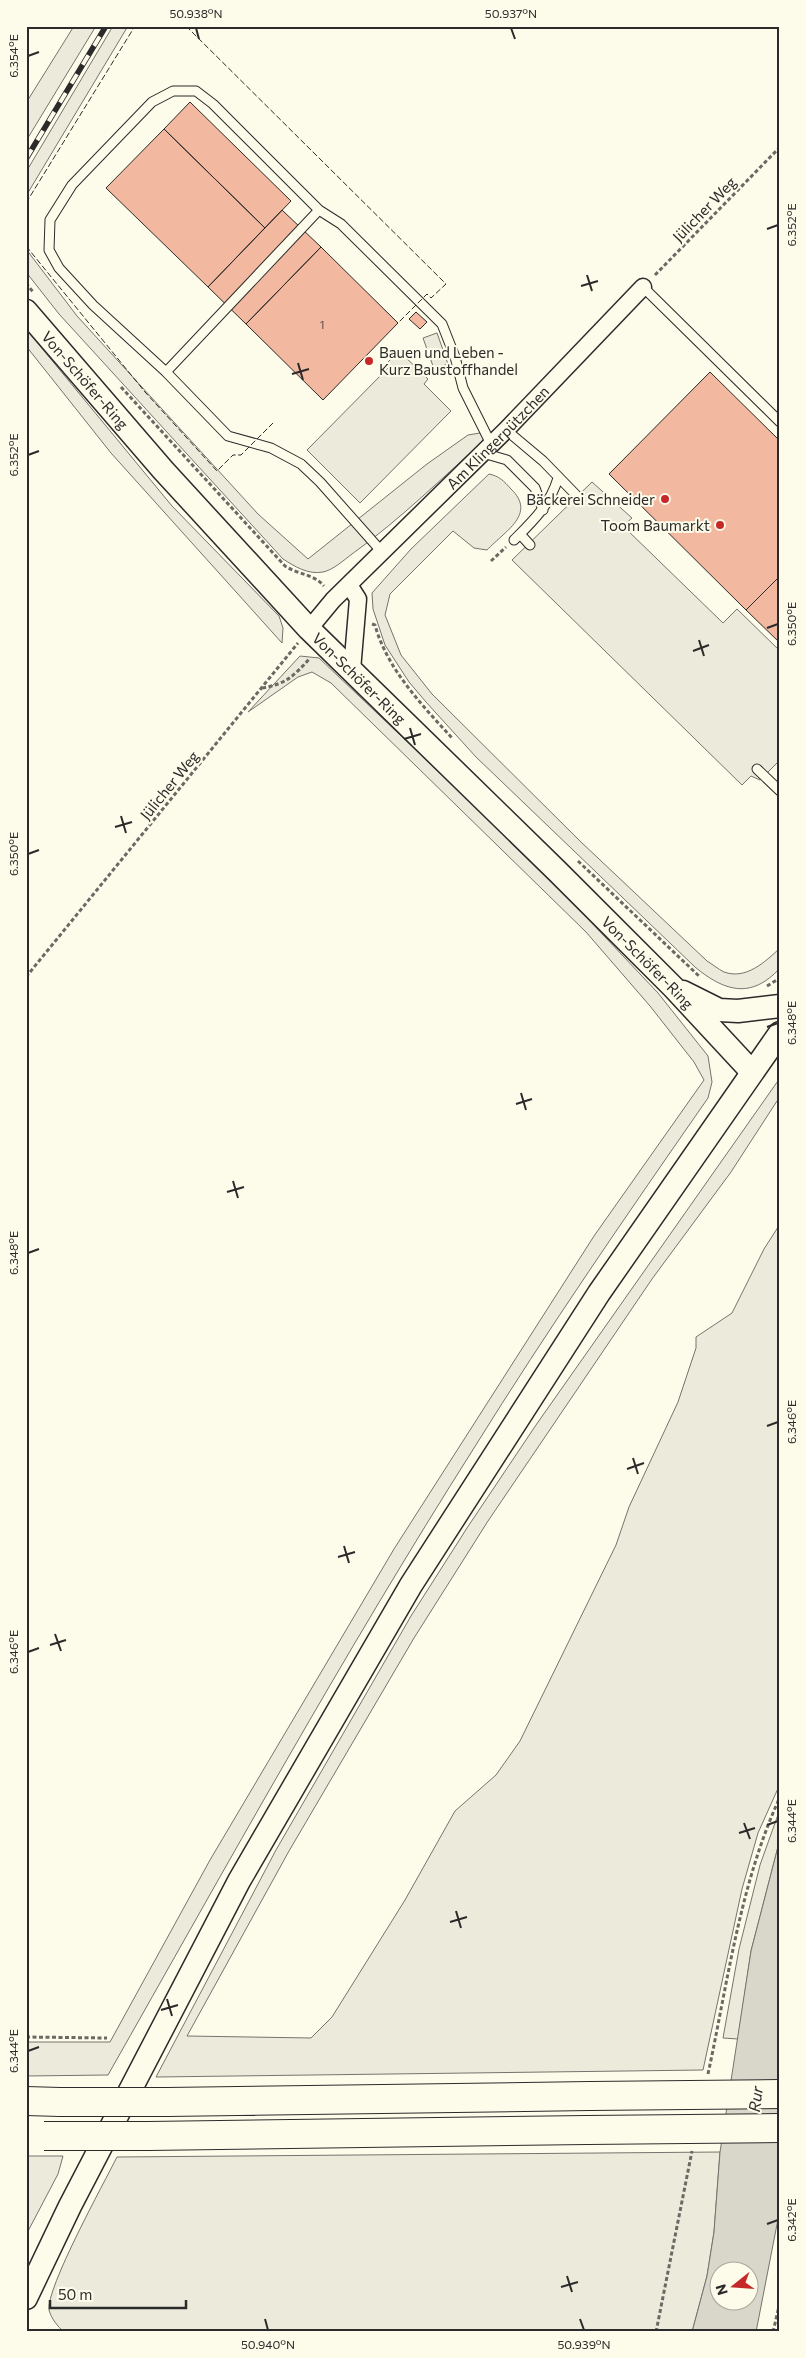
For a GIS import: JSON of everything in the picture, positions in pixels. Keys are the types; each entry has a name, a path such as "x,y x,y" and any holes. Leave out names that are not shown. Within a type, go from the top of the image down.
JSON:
{"highway":[{"path":"26,2101 167,2102 780,2094"},
{"path":"35,2136 780,2128"}],"main road":[{"name":"Von-Schöfer-Ring","path":"30,302 163,470 316,636 674,988 752,1072"},
{"path":"674,988 719,1010 738,1012 780,1006"},
{"path":"26,2298 34,2268 74,2197 239,1880 411,1585 599,1293 780,1033"}],"street":[{"name":"Am Klingerpützchen","path":"316,636 333,600 506,430 643,287"},
{"path":"349,585 358,599 352,670"}],"lane":[{"path":"382,552 320,482 301,464 271,448 228,436 166,372 93,305 59,268 48,250 50,220 72,185 152,102 173,91 196,91 213,104 319,210 341,224 442,324 455,357 463,388 487,448 507,460 535,488 543,510"},
{"path":"166,372 319,210"},
{"path":"643,287 780,422"},
{"path":"506,430 543,461 578,497"},
{"path":"530,545 517,537 543,510 553,496 558,478"},
{"path":"757,769 780,791"}],"path":[{"name":"Jülicher Weg","path":"643,287 780,147"},
{"path":"26,283 30,302"},
{"path":"120,386 285,566 298,574 317,578 333,600"},
{"path":"491,561 517,537"},
{"path":"357,623 375,625 380,641 394,667 427,710 458,744"},
{"name":"Jülicher Weg","path":"26,978 262,688 316,636"},
{"path":"262,688 280,685 299,671 316,636"},
{"path":"571,854 685,963 709,982"},
{"path":"758,989 780,978"},
{"path":"708,2075 749,1878 764,1832 780,1798"},
{"path":"26,2037 107,2038"},
{"path":"656,2332 694,2143"},
{"path":"773,2332 780,2302"}],"shaded area":[{"path":"74,26 96,26 26,141 26,103"},
{"path":"113,26 128,26 26,196 26,172"},
{"path":"26,249 77,316 258,514 308,559 427,464 468,435 480,433 489,436 405,512 370,541 331,569 317,573 302,569 283,559 59,314 26,272"},
{"path":"26,329 172,506 279,616 283,628 282,643 111,453 26,346"},
{"path":"437,333 448,364 434,369 423,338"},
{"path":"399,351 428,379 424,384 451,411 360,503 307,450 390,366 387,363"},
{"path":"489,474 504,481 518,498 521,506 520,514 516,522 487,550 474,548 453,531 390,594 385,615 401,655 432,694 581,842 707,961 724,972 740,974 755,968 780,948 780,968 759,985 748,988 727,986 716,982 695,967 476,757 409,682 385,645 373,609 372,593 411,549"},
{"path":"592,482 632,518 623,526 723,623 737,609 780,651 780,760 760,780 751,776 742,785 512,560"},
{"path":"300,656 319,658 536,864 658,993 708,1056 712,1082 708,1098 559,1315 426,1525 332,1681 108,2075 26,2076 26,2042 110,2042 210,1860 394,1549 594,1236 704,1080 694,1062 650,1006 586,932 331,683 312,672 298,677 248,712"},
{"path":"780,1078 780,1108 777,1101 731,1172 652,1279 488,1521 414,1638 289,1851 187,2036 311,2038 332,2017 405,1900 455,1811 496,1775 520,1741 616,1545 629,1507 678,1402 696,1348 696,1337 732,1313 764,1249 780,1224 780,1784 758,1833 742,1889 703,2070 156,2077 276,1850 411,1616 536,1425"},
{"path":"780,1809 780,1839 751,1951 738,2039 723,2038 739,1949 760,1865"},
{"path":"720,2152 714,2232 710,2260 708,2260 707,2276 692,2332 64,2332 51,2316 49,2310 51,2298 66,2259 117,2157"},
{"path":"26,2156 63,2156 58,2174 26,2235"}],"water":[{"name":"Rur","path":"780,1839 780,2209 756,2332 692,2332 708,2270 708,2310 758,2310 758,2260 710,2260 714,2232 720,2152 751,1951"}],"building":[{"path":"190,102 291,201 265,228 164,129"},
{"path":"164,129 265,228 208,287 106,188"},
{"path":"282,210 321,247 246,324 208,287"},
{"path":"321,247 398,323 323,400 246,324"},
{"path":"416,312 427,322 420,329 409,319"},
{"name":"Toom Baumarkt","path":"710,372 780,441 780,576 746,610 609,474"},
{"path":"780,576 780,643 746,610"}],"railway":[{"path":"26,159 106,26"}],"fence":[{"path":"26,203 135,26"},
{"path":"186,26 446,284 431,298 427,294 398,323"},
{"path":"26,246 145,392 217,471 233,455 241,455 273,423"}],"place":[{"name":"Bauen und Leben - Kurz Baustoffhandel","path":"369,361"},
{"name":"Bäckerei Schneider","path":"665,499"},
{"name":"Toom Baumarkt","path":"720,525"}]}
